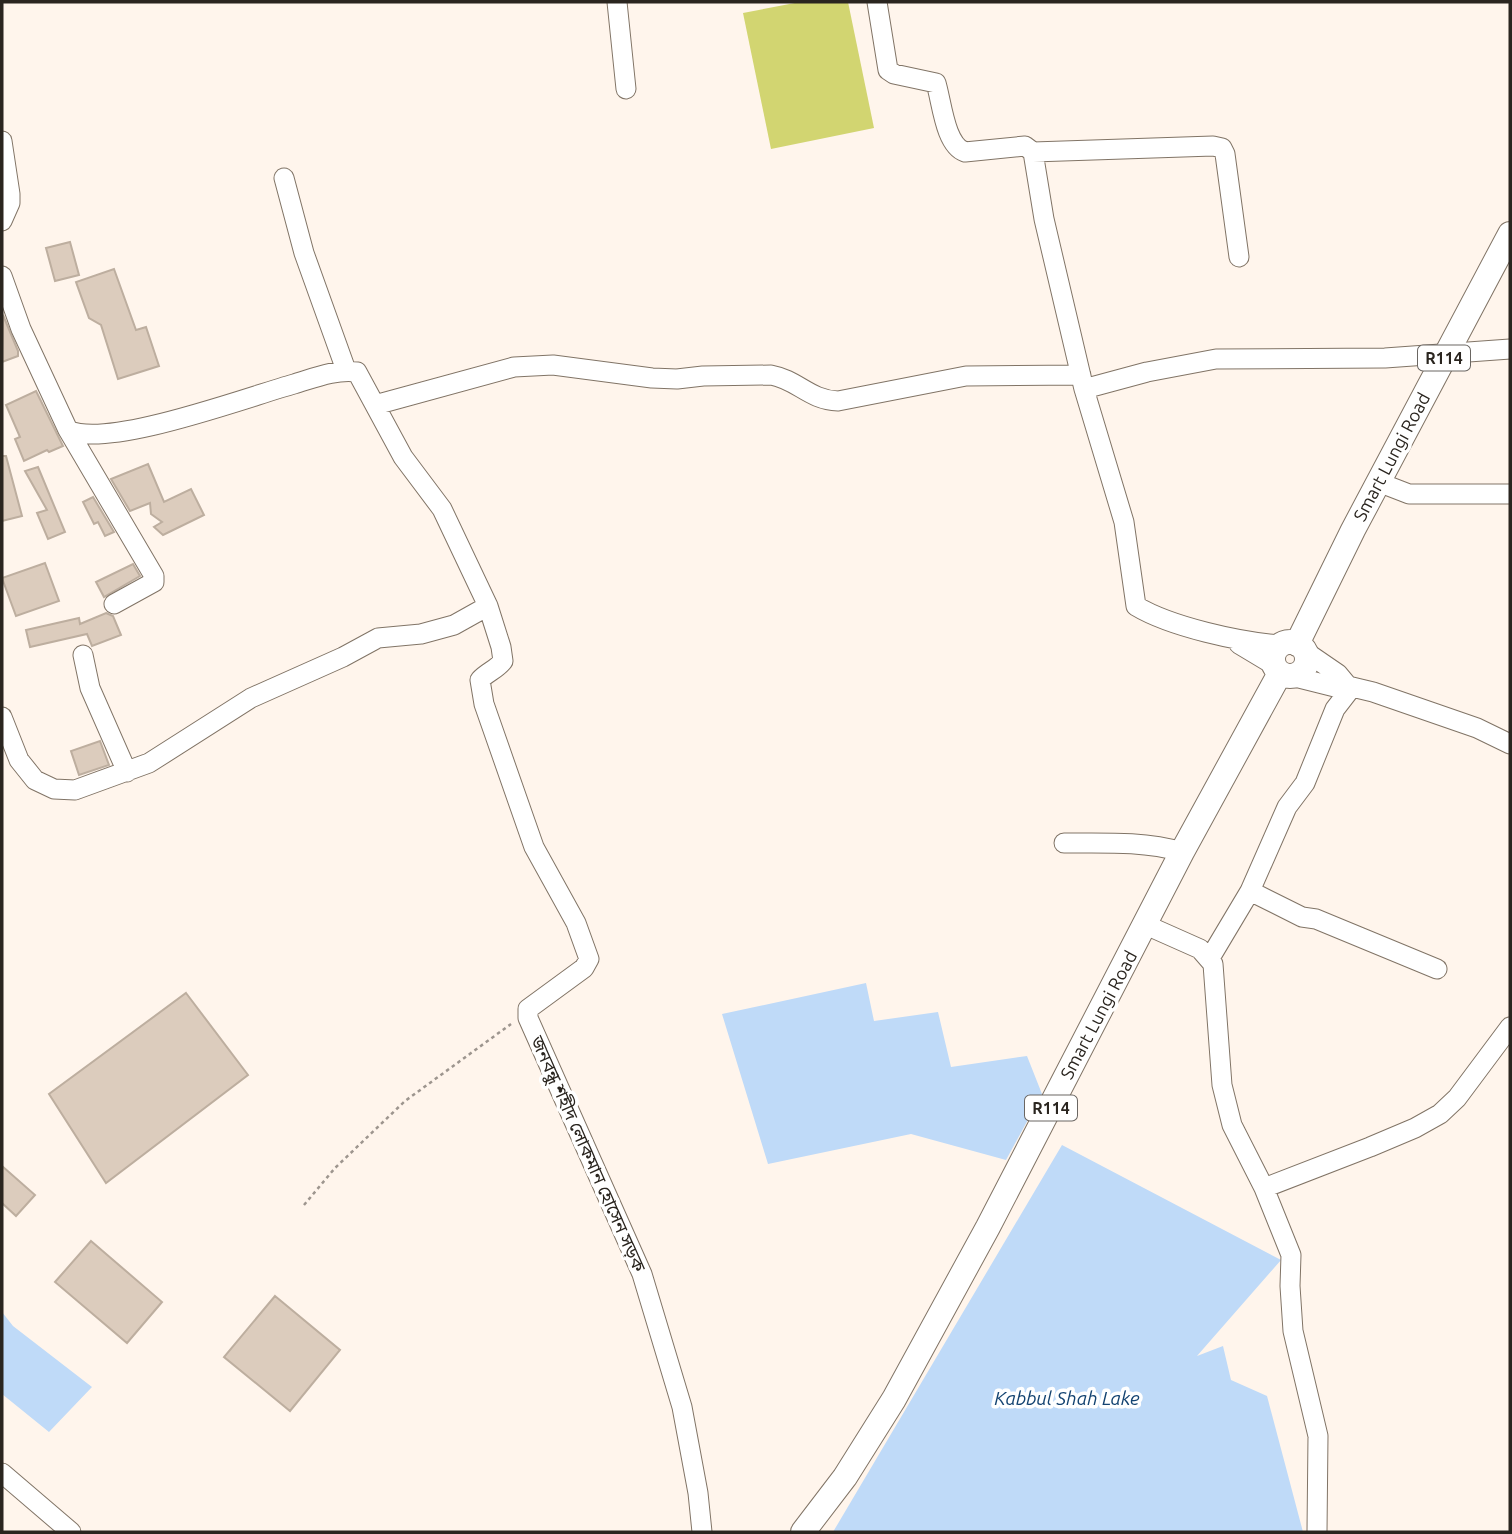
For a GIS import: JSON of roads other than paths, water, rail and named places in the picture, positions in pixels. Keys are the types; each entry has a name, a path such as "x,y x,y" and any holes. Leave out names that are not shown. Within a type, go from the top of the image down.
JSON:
{"main road":[{"name":"Smart Lungi Road","path":"803,1532 845,1477 894,1399 988,1227 1182,852 1288,659 1378,482 1510,234"}],"street":[{"path":"617,2 626,89"},
{"path":"877,2 888,70 894,74 936,83 950,140 957,149 965,152 1025,146 1033,152 1213,146 1222,148 1239,257"},
{"path":"2,141 10,203 2,221"},
{"path":"1033,152 1044,219 1083,382 1124,522 1136,606 1165,620 1226,636 1338,674 1350,687"},
{"path":"68,430 79,435 89,435 142,428 346,370 304,253 284,178"},
{"path":"2,276 21,329 68,430 154,576 154,582 148,587 114,604"},
{"path":"375,405 514,368 553,365 652,378 771,374 787,378 820,399 838,401 966,376 1083,382 1216,359 1385,358 1510,349"},
{"name":"জনবন্ধু শহীদ লোকমান হোসেন সড়ক","path":"346,370 357,372 403,457 442,509 488,606 501,647 503,662 480,680 482,697 534,846 576,923 589,959 584,968 527,1012 642,1274 682,1407 698,1493 702,1532"},
{"path":"1378,482 1409,494 1510,494"},
{"path":"2,717 19,760 35,780 54,789 75,790 127,772 159,757 251,698 378,638 421,634 454,625 488,606"},
{"path":"83,655 90,688 127,772"},
{"path":"1288,659 1335,687 1350,687 1477,728 1510,744"},
{"path":"1210,958 1250,891 1287,807 1304,783 1335,709 1350,687"},
{"path":"1064,843 1137,844 1163,846 1182,852"},
{"path":"1250,891 1302,917 1316,919 1437,969"},
{"path":"1146,925 1189,943 1210,958 1215,971 1222,1086 1232,1125 1264,1188 1291,1255 1293,1331 1318,1436 1317,1532"},
{"path":"1264,1188 1370,1147 1440,1114 1457,1098 1510,1027"},
{"path":"2,1474 71,1532"}],"water":[{"path":"866,983 874,1021 938,1012 951,1067 1027,1056 1042,1094 1006,1160 911,1134 768,1164 722,1014"},
{"name":"Kabbul Shah Lake","path":"1062,1145 1281,1260 1197,1356 1223,1346 1231,1380 1267,1396 1303,1532 833,1532"},
{"path":"2,1312 13,1326 92,1387 49,1432 2,1394"}]}
